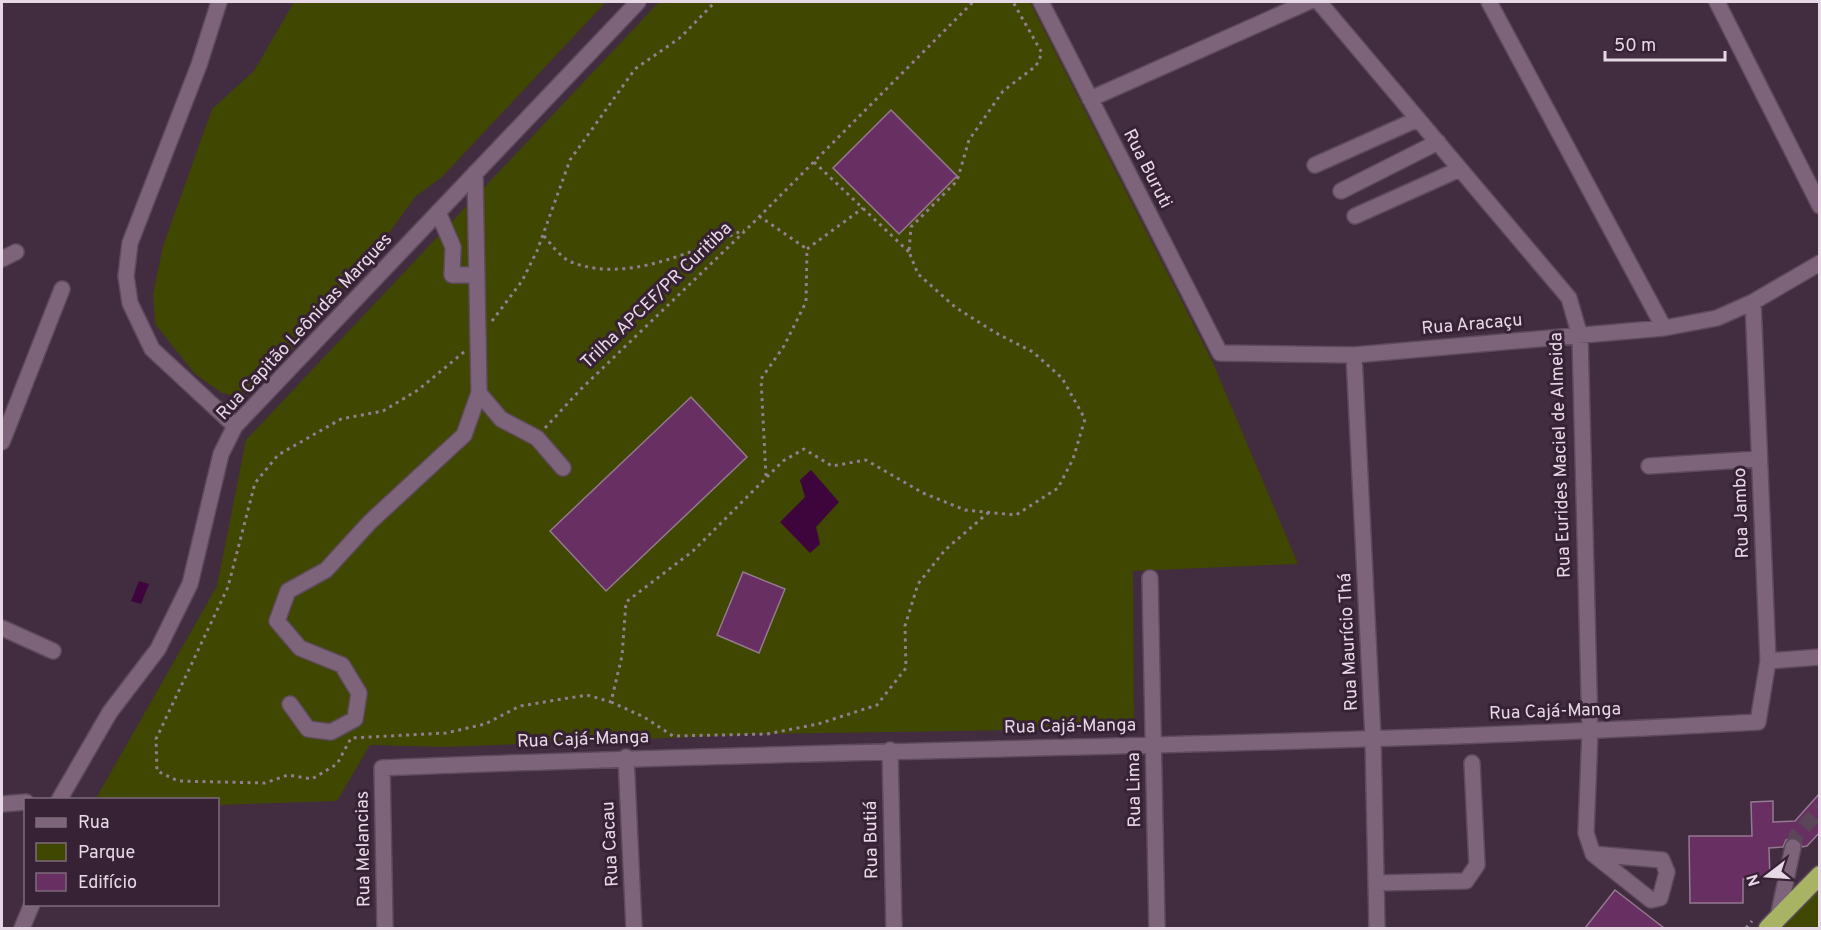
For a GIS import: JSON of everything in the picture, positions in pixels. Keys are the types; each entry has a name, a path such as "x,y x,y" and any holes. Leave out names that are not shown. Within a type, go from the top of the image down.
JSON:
{"highway":[{"path":"1773,923 1820,875"}],"street":[{"path":"219,2 199,65 130,243 126,276 130,303 152,349 235,426"},
{"name":"Rua Capitão Leônidas Marques","path":"60,798 111,712 158,649 190,584 221,454 235,426 638,2"},
{"name":"Rua Buruti","path":"1041,2 1220,353"},
{"path":"1090,99 1308,2"},
{"name":"Rua Eurides Maciel de Almeida","path":"1319,2 1569,298 1580,336 1590,732 1586,833 1593,854"},
{"path":"1489,2 1664,328"},
{"path":"1717,2 1820,206"},
{"path":"1315,165 1418,119"},
{"path":"1341,191 1438,142"},
{"path":"1355,216 1460,169"},
{"path":"290,704 308,729 331,732 355,718 359,693 342,664 300,648 277,621 288,591 326,570 370,522 464,435 479,393 475,173"},
{"path":"438,212 453,247 452,275 477,275"},
{"path":"453,247 478,247"},
{"name":"Rua Aracaçu","path":"1220,353 1354,355 1664,328 1717,318 1753,302 1820,263"},
{"path":"2,442 62,289"},
{"name":"Rua Jambo","path":"1753,302 1768,661 1758,722"},
{"name":"Rua Maurício Thá","path":"1354,355 1373,738 1377,928"},
{"path":"479,393 501,419 537,438 563,468"},
{"path":"1649,466 1759,459"},
{"name":"Rua Lima","path":"1150,578 1157,928"},
{"path":"2,628 53,651"},
{"path":"1768,661 1820,657"},
{"name":"Rua Cajá-Manga","path":"382,768 626,757 1590,732 1758,722"},
{"name":"Rua Butiá","path":"890,750 894,928"},
{"name":"Rua Cacau","path":"626,757 634,928"},
{"path":"1376,883 1466,881 1474,873 1477,865 1472,763"},
{"name":"Rua Melancias","path":"382,768 385,928"},
{"path":"2,804 24,802"},
{"path":"1773,923 1793,847"},
{"path":"1593,854 1662,860 1667,872 1660,898 1651,900 1593,854"},
{"path":"22,928 31,906"}],"path":[{"path":"715,2 681,37 635,69 570,160 543,236 522,281 478,339 418,390 383,411 341,419 278,455 255,483 228,587 156,739 157,771 178,780 265,783 288,775 312,779 337,764 351,738 446,733 485,724 520,706 587,695 611,702 644,717 673,736 767,734 818,724 878,705 906,668 905,626 918,584 945,550 989,512"},
{"path":"746,230 973,2"},
{"path":"909,252 911,227 957,181 969,141 1003,91 1036,66 1042,53 1013,2"},
{"path":"611,702 622,656 626,602 693,551 766,476 783,461 804,449 832,466 866,460 924,493 965,510 1016,515 1058,488 1072,459 1085,419 1062,378 1033,352 996,333 955,307 918,274 909,252 814,162"},
{"path":"807,249 863,208"},
{"path":"759,216 807,249"},
{"name":"Trilha APCEF/PR Curitiba","path":"543,236 569,261 614,272 655,262 746,230"},
{"name":"Trilha APCEF/PR Curitiba","path":"537,438 580,390 746,230"},
{"path":"766,476 762,379 784,346 806,302 807,249"}],"green space":[{"path":"294,2 606,2 442,177 415,197 376,251 309,326 286,358 248,392 235,396 222,393 195,374 155,324 153,294 163,246 212,109 254,71"},
{"path":"659,2 1030,2 1213,363 1298,564 1133,571 1134,728 767,734 445,747 370,745 337,801 219,805 219,798 96,798 217,586 246,440"},
{"path":"1819,886 1819,928 1775,928"}],"shaded area":[{"path":"811,470 839,502 816,527 820,544 810,553 780,522 805,497 800,480"},
{"path":"139,581 149,584 141,604 131,601"}],"building":[{"path":"891,110 957,176 899,234 833,168"},
{"path":"691,397 747,457 606,591 550,531"},
{"path":"743,572 785,589 759,653 717,635"},
{"path":"1820,793 1820,832 1807,846 1802,847 1800,840 1794,837 1786,840 1783,847 1769,848 1770,878 1743,879 1743,903 1690,903 1689,836 1752,836 1751,802 1773,801 1773,822 1795,821"},
{"path":"1615,890 1655,921 1664,928 1585,928"}],"tunnel":[{"path":"1793,847 1796,836 1820,809"}]}
